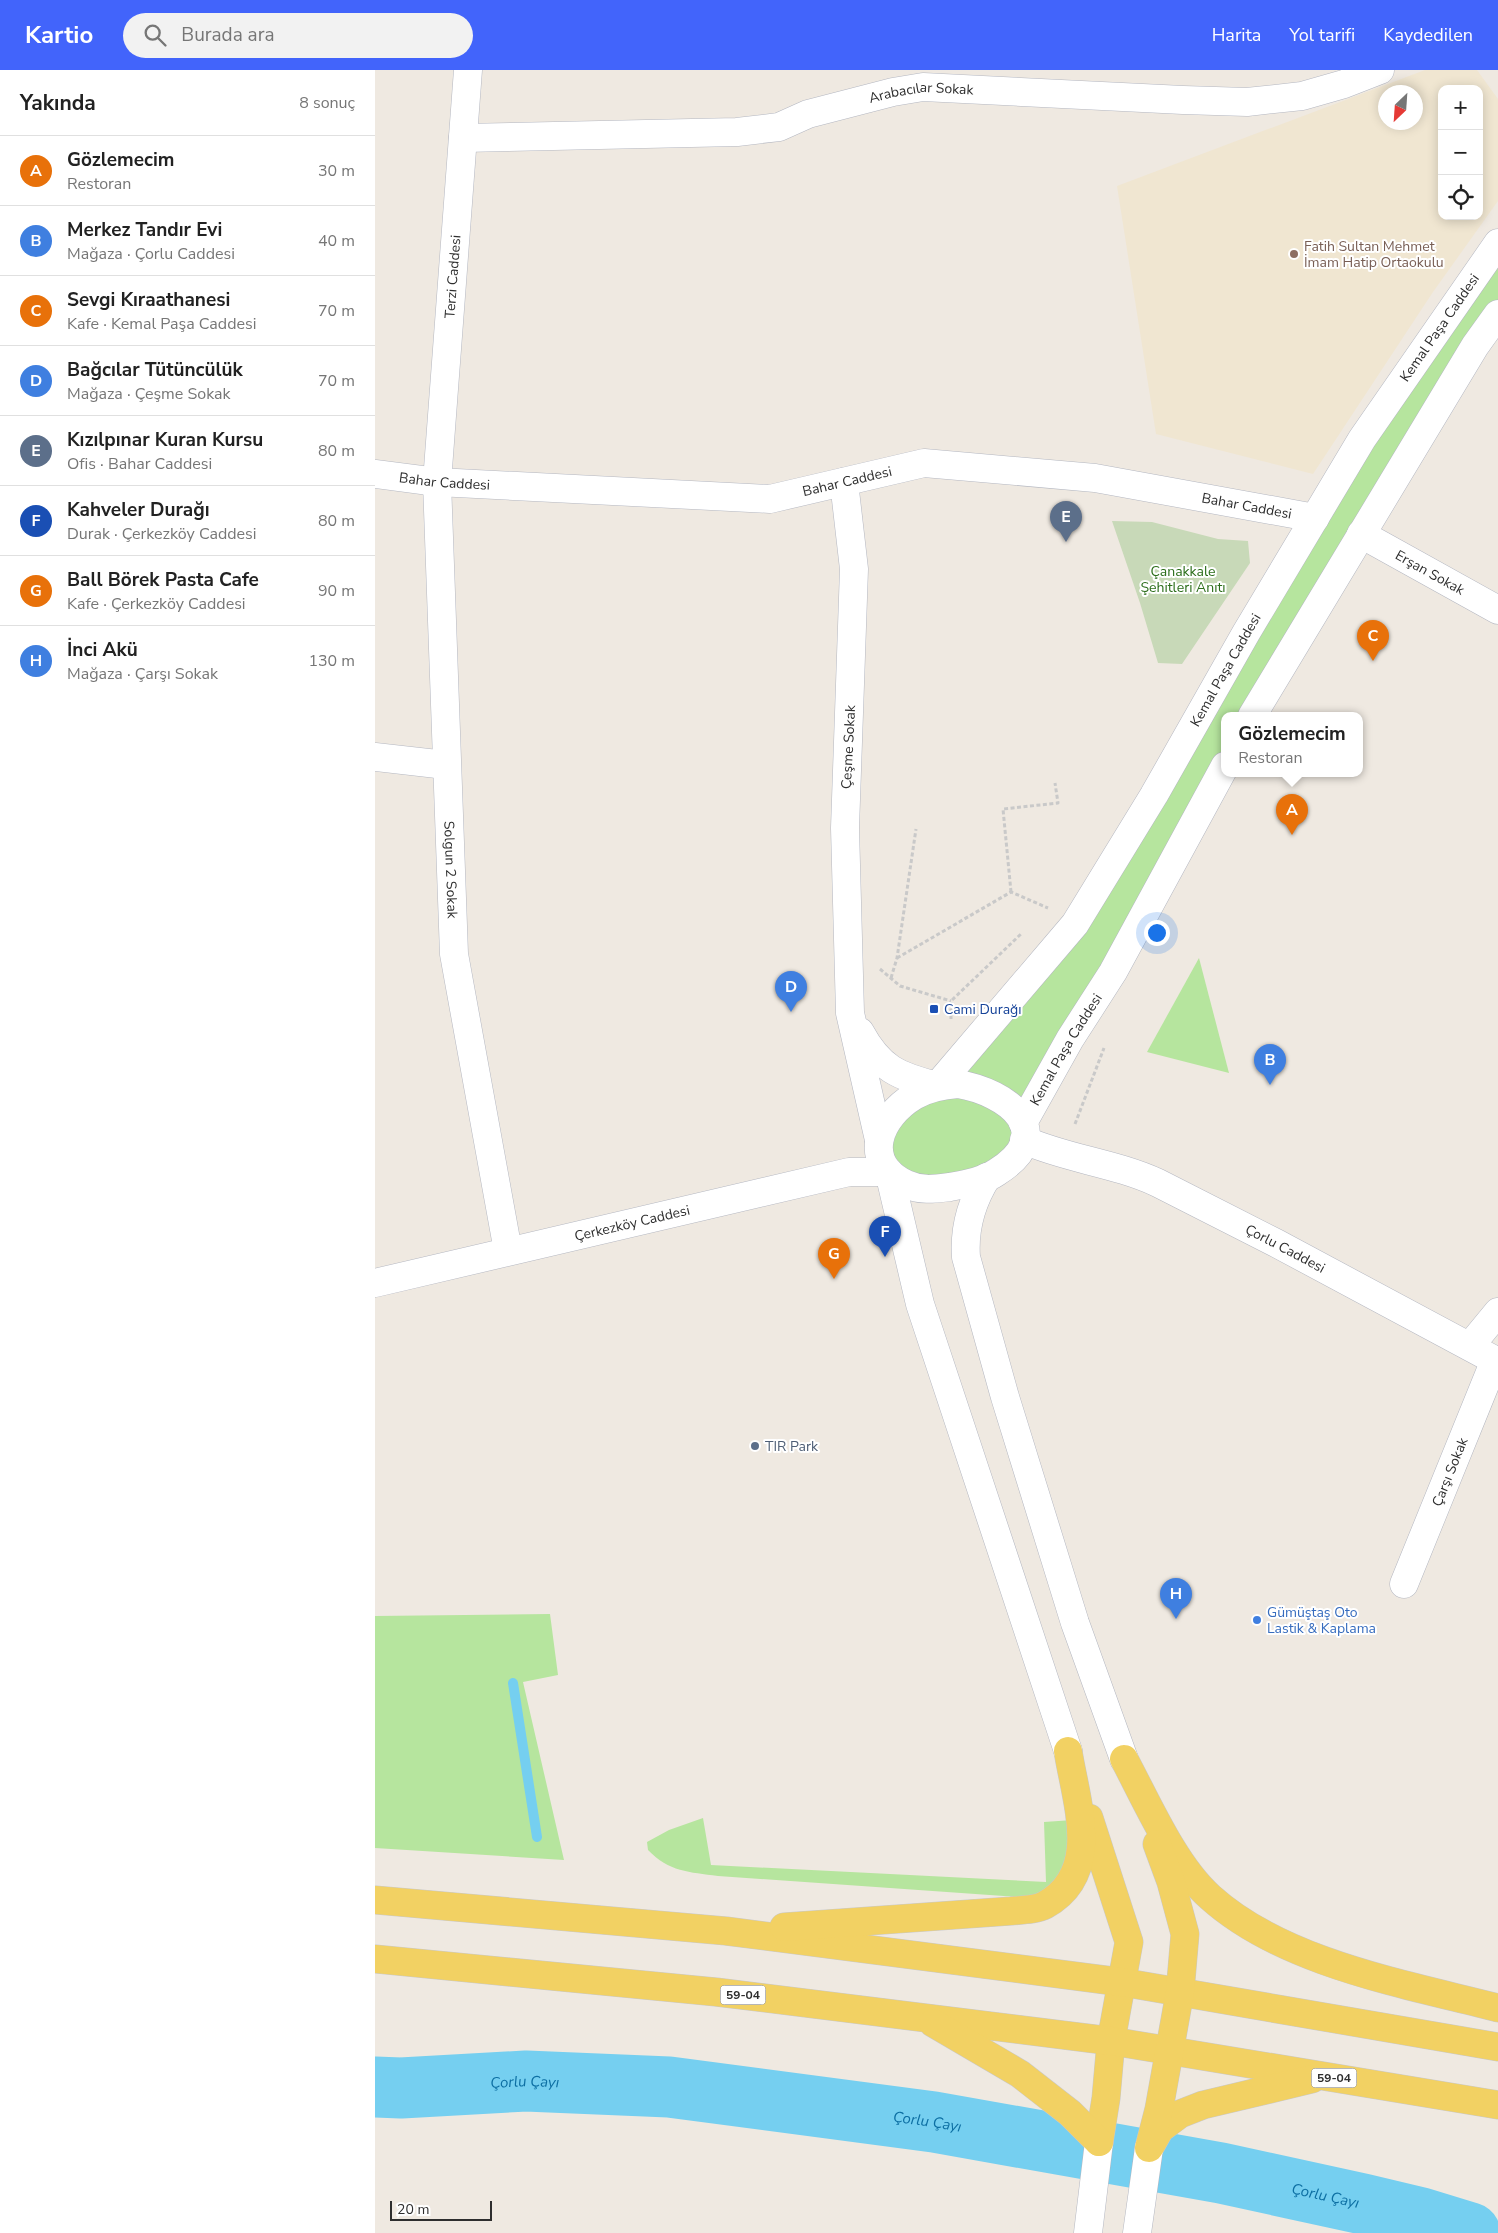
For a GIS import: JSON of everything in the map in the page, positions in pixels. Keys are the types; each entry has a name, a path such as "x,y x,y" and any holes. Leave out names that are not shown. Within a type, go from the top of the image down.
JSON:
{"main road":[{"name":"Terzi Caddesi","path":"437,482 468,70"},
{"name":"Arabacılar Sokak","path":"463,138 737,132 779,127 808,114 893,92 923,87 1247,102 1302,96 1344,84 1380,70"},
{"name":"Kemal Paşa Caddesi","path":"937,1086 1075,924 1154,795 1246,634 1362,439 1498,242"},
{"path":"1254,712 1475,346 1498,314"},
{"name":"Bahar Caddesi","path":"375,474 437,482 770,500 924,463 1095,478 1315,518"},
{"name":"Solgun 2 Sokak","path":"437,482 453,954 508,1251"},
{"name":"Çeşme Sokak","path":"844,482 854,569 845,828 850,1013 878,1143"},
{"name":"Erşan Sokak","path":"1361,534 1498,610"},
{"path":"375,758 446,765"},
{"name":"Kemal Paşa Caddesi","path":"1020,1140 1071,1039 1113,972 1221,773"},
{"path":"850,1013 871,1052 882,1064 903,1075 937,1086"},
{"path":"849,1172 863,1163 878,1143 885,1126 898,1109 915,1096 937,1086 958,1084 980,1088 991,1093 1015,1110 1020,1140 996,1173 987,1177 931,1190 907,1185 889,1172 882,1164 878,1143"},
{"name":"Çorlu Caddesi","path":"1020,1140 1063,1155 1144,1176 1496,1361"},
{"name":"Çerkezköy Caddesi","path":"375,1283 849,1172 889,1172"},
{"path":"889,1172 920,1304 1129,1942 1111,2041 1106,2098 1088,2233"},
{"path":"987,1177 979,1189 970,1214 965,1244 967,1257 1005,1397 1075,1623 1171,1882 1185,1934 1180,1992 1170,2051 1149,2148 1137,2233"},
{"path":"1470,1346 1498,1312"},
{"name":"Çarşı Sokak","path":"1404,1584 1496,1361"},
{"path":"726,1931 1011,1912 1044,1906 1069,1884 1076,1873 1081,1858 1081,1830 1067,1751"},
{"path":"1124,1759 1177,1857 1209,1897 1252,1927 1297,1951 1374,1975 1498,2008"},
{"path":"375,1900 726,1931 1121,1982 1498,2047"},
{"name":"59-04","path":"375,1959 716,1992 1111,2041 1498,2105"},
{"path":"927,2019 1020,2074 1070,2113 1099,2142"},
{"path":"1149,2148 1160,2129 1181,2114 1203,2105 1324,2076"}],"path":[{"path":"1011,892 1003,809 1058,804 1055,783"},
{"path":"891,978 897,958 916,829"},
{"path":"1011,892 1049,908"},
{"path":"897,958 1011,892"},
{"path":"878,967 900,986 951,1002"}],"shaded area":[{"name":"Fatih Sultan Mehmet İmam Hatip Ortaokulu","path":"1425,70 1477,70 1498,99 1498,201 1433,292 1313,474 1156,434 1117,186 1378,88 1378,130 1423,130 1423,85 1385,85"}],"green space":[{"path":"1498,243 1498,314 1254,712 1221,712 1221,771 992,1173 909,1184 881,1134 887,1125 958,1084 1043,962"},
{"name":"Çanakkale Şehitleri Anıtı","path":"1112,521 1152,522 1218,539 1248,541 1250,563 1182,664 1158,663"},
{"path":"1199,958 1229,1073 1147,1052"},
{"path":"550,1614 558,1675 523,1682 564,1860 375,1848 375,1616"},
{"path":"703,1818 711,1865 1046,1882 1044,1822 1073,1820 1081,1848 1048,1899 718,1876 680,1870 664,1863 648,1850 647,1842 669,1830"}],"waterway":[{"path":"513,1683 537,1837"},
{"name":"Çorlu Çayı","path":"375,2087 401,2088 526,2081 669,2087 934,2122 1221,2173 1363,2204 1421,2218 1470,2233"}],"place":[{"name":"Fatih Sultan Mehmet İmam Hatip Ortaokulu","path":"1294,254"},
{"name":"Kızılpınar Kuran Kursu","path":"1066,542"},
{"name":"Sevgi Kıraathanesi","path":"1373,661"},
{"name":"Gözlemecim","path":"1292,835"},
{"name":"Cami Durağı","path":"934,1009"},
{"name":"Bağcılar Tütüncülük","path":"791,1012"},
{"name":"Merkez Tandır Evi","path":"1270,1085"},
{"name":"Kahveler Durağı","path":"885,1257"},
{"name":"Ball Börek Pasta Cafe","path":"834,1279"},
{"name":"TIR Park","path":"755,1446"},
{"name":"İnci Akü","path":"1176,1619"},
{"name":"Gümüştaş Oto Lastik & Kaplama","path":"1257,1620"}]}
